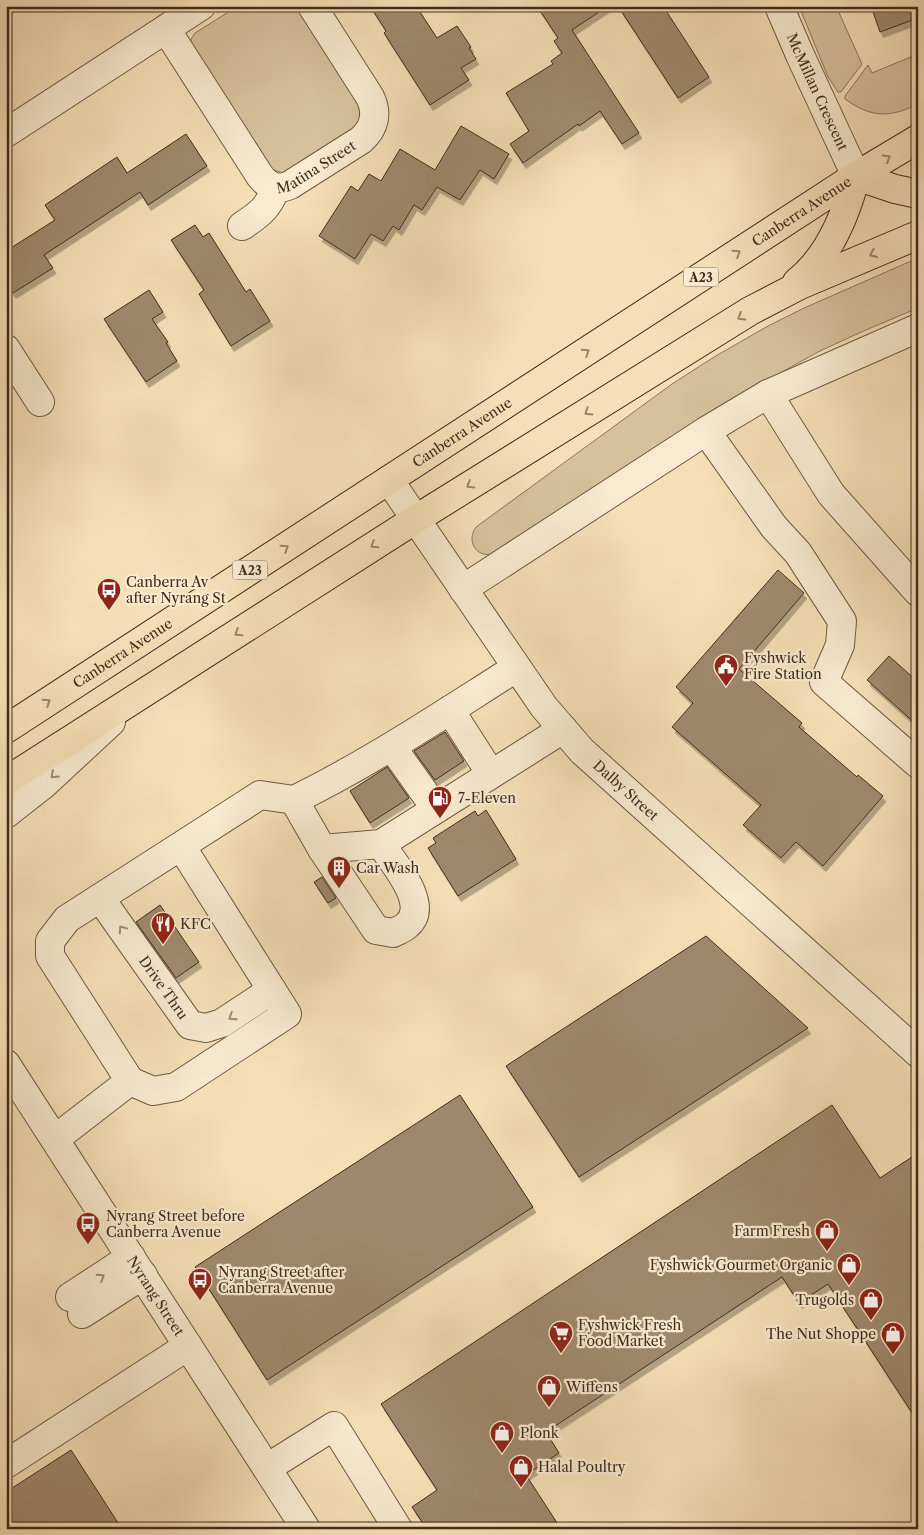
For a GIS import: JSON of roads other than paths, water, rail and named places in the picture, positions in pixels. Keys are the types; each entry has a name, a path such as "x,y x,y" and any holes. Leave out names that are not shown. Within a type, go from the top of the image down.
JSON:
{"highway":[{"name":"Canberra Avenue","path":"6,729 856,176 918,139"},
{"path":"784,293 808,273 825,251 845,210 856,176 901,191 918,194"},
{"path":"6,781 416,519 750,311 784,293 918,235"}],"street":[{"path":"6,133 201,6"},
{"name":"Matina Street","path":"166,30 260,176 267,184 276,188 290,185 361,140 369,132 375,116 374,106 370,97 312,6"},
{"name":"McMillan Crescent","path":"779,6 856,176"},
{"path":"242,226 264,210 276,188"},
{"path":"463,589 706,431 768,394 918,328"},
{"path":"6,349 40,402"},
{"path":"768,394 831,494 918,592"},
{"path":"706,431 774,527 798,553 842,621 840,645 824,682 918,764"},
{"name":"Dalby Street","path":"389,480 516,668 544,707 582,751 918,1053"},
{"path":"181,846 288,1014 176,1087 154,1090 130,1081 50,956 50,940 67,919 260,795 294,800 332,782 392,747 516,668"},
{"path":"6,814 42,786 142,694"},
{"path":"450,710 491,774"},
{"path":"322,849 381,844 563,729"},
{"path":"392,747 436,809"},
{"path":"294,800 322,849 376,930 393,933 408,925 415,912 412,892 381,844"},
{"name":"Drive Thru","path":"100,898 190,1025 206,1028 222,1023 272,990"},
{"name":"Nyrang Street","path":"6,1064 306,1529"},
{"path":"55,1139 130,1081"},
{"path":"76,1305 137,1266"},
{"path":"6,1464 188,1346"},
{"path":"267,1468 334,1426 398,1529"}],"place":[{"name":"Canberra Av after Nyrang St","path":"109,611"},
{"name":"Fyshwick Fire Station","path":"726,687"},
{"name":"7-Eleven","path":"440,819"},
{"name":"Car Wash","path":"339,889"},
{"name":"KFC","path":"163,945"},
{"name":"Nyrang Street before Canberra Avenue","path":"88,1245"},
{"name":"Farm Fresh","path":"827,1252"},
{"name":"Fyshwick Gourmet Organic","path":"849,1286"},
{"name":"Nyrang Street after Canberra Avenue","path":"200,1301"},
{"name":"Trugolds","path":"871,1321"},
{"name":"Fyshwick Fresh Food Market","path":"561,1354"},
{"name":"The Nut Shoppe","path":"893,1355"},
{"name":"Wiffens","path":"549,1408"},
{"name":"Plonk","path":"502,1454"},
{"name":"Halal Poultry","path":"521,1488"}]}
